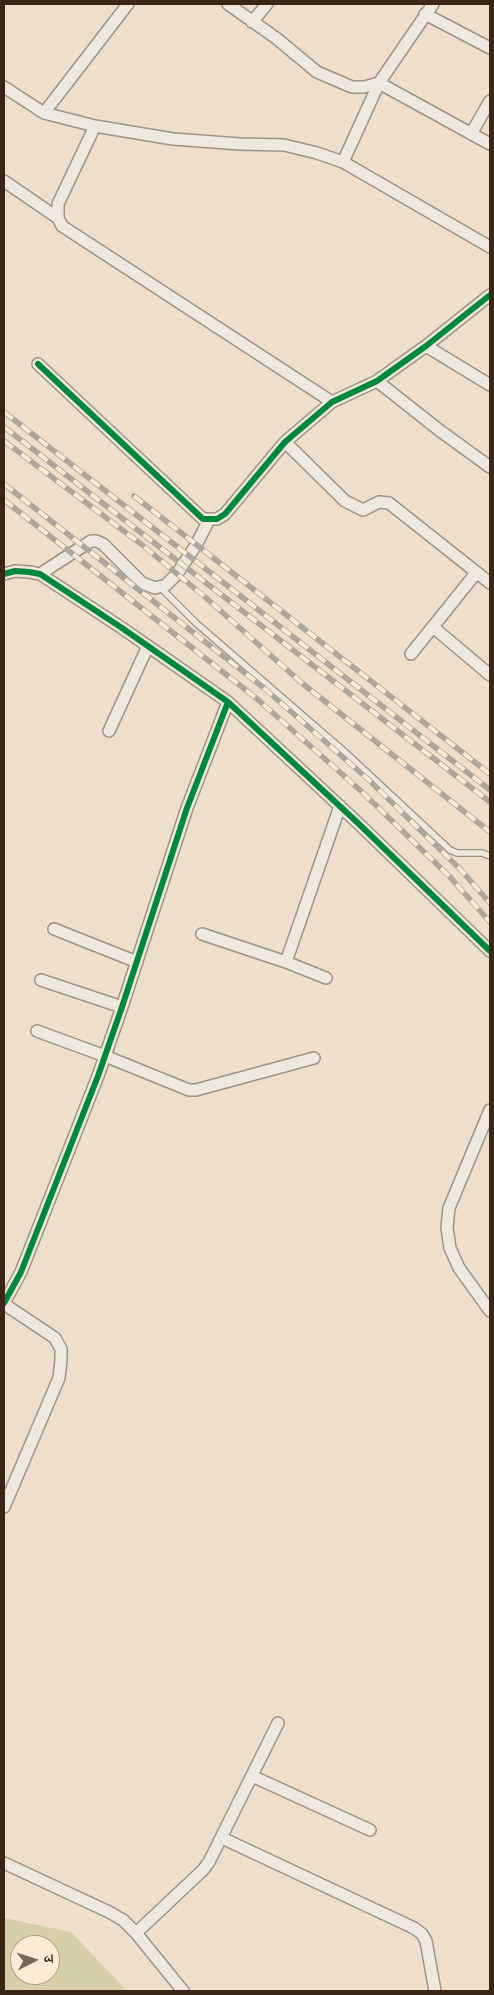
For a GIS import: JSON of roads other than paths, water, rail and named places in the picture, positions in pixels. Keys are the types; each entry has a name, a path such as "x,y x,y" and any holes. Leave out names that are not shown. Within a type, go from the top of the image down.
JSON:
{"street":[{"path":"44,114 128,4"},
{"path":"228,4 276,38 317,72 352,86 379,83 490,144"},
{"path":"252,22 266,4"},
{"path":"343,162 379,83 433,4"},
{"path":"425,14 490,48"},
{"path":"4,87 44,114 96,126 173,139 284,145 343,162 490,247"},
{"path":"471,134 490,101"},
{"path":"96,126 58,204 58,218 62,226 332,402"},
{"path":"4,181 58,218"},
{"path":"38,364 204,519 217,519 225,514 285,442 332,402 377,380 426,346 490,295"},
{"path":"426,346 490,385"},
{"path":"377,380 439,430 490,467"},
{"path":"285,442 345,501 363,510 379,502 389,503 423,528 490,583"},
{"path":"40,574 91,541 96,541 103,544 142,584 150,587 160,587 170,582 177,574 196,545 209,520"},
{"path":"4,574 15,571 40,574 228,702 340,806 490,951"},
{"path":"411,654 476,573"},
{"path":"433,627 490,675"},
{"path":"109,731 148,646"},
{"path":"4,1506 59,1378 61,1349 55,1338 4,1303 21,1272 105,1056 187,808 228,702"},
{"path":"286,962 340,806"},
{"path":"54,929 136,962"},
{"path":"202,934 286,962 326,978"},
{"path":"41,980 122,1007"},
{"path":"37,1031 189,1090 196,1090 314,1058"},
{"path":"490,1110 449,1208 448,1228 450,1248 458,1268 490,1311"},
{"path":"136,1933 203,1870 222,1838 278,1723"},
{"path":"252,1776 370,1830"},
{"path":"222,1838 414,1928 422,1934 426,1941 435,1991"},
{"path":"4,1862 116,1916 136,1933 183,1991"}],"lane":[{"path":"160,587 196,623 345,752 450,850 457,853 490,856"}],"railway":[{"path":"4,412 490,790"},
{"path":"4,427 490,802"},
{"path":"4,441 141,544 205,597 303,684 490,832"},
{"path":"4,484 264,688 369,780 459,868 490,903"},
{"path":"134,496 490,774"},
{"path":"4,500 256,698 360,790 450,877 490,922"}]}
